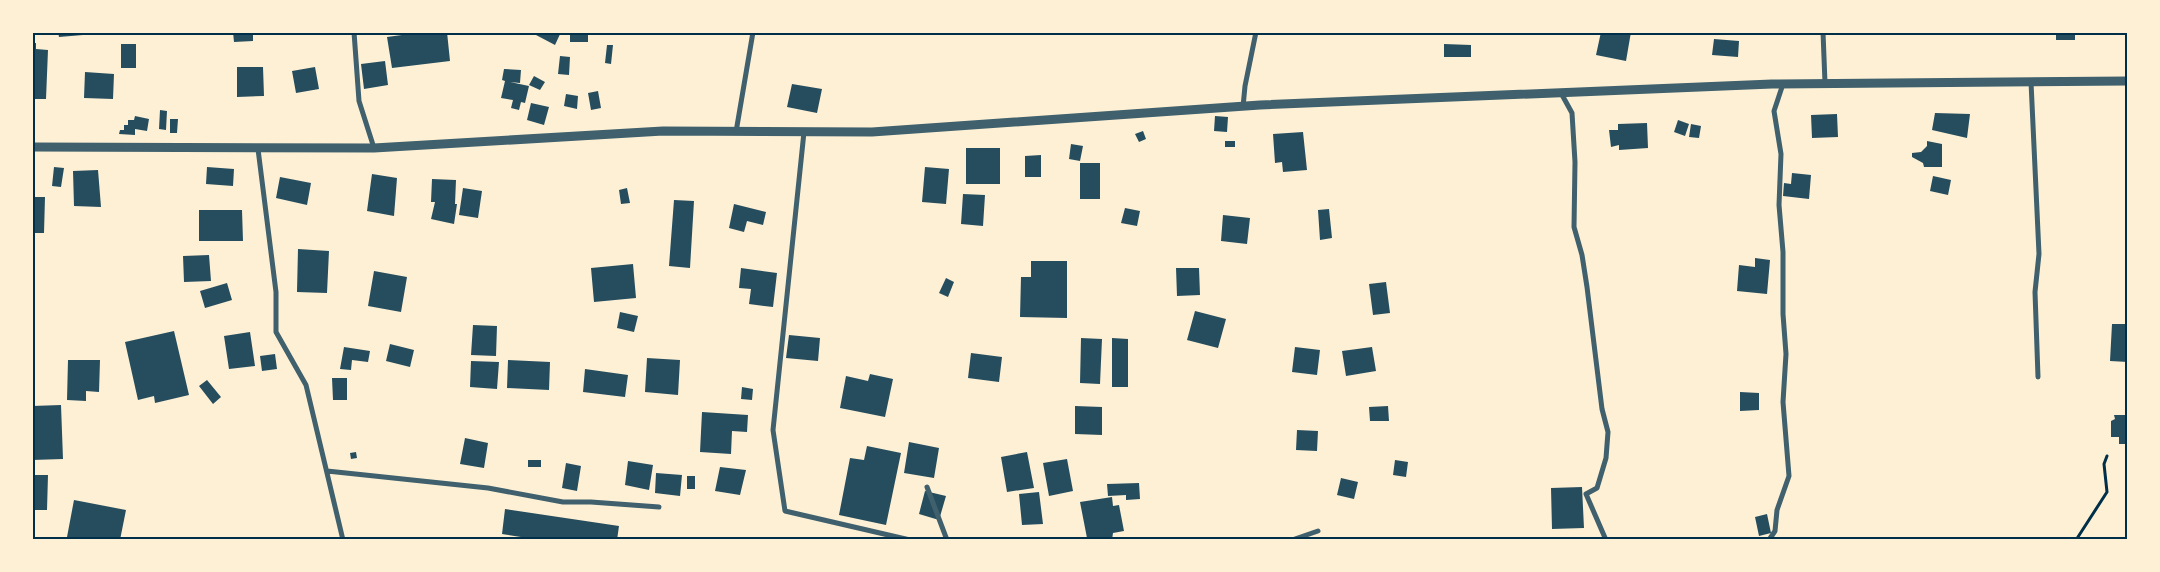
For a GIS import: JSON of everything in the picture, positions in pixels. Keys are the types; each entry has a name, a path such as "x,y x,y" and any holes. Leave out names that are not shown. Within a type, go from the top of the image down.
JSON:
{"street":[{"path":"354,32 359,101 374,148"},
{"path":"736,132 753,32"},
{"path":"1243,106 1256,32"},
{"path":"1823,32 1825,83"},
{"path":"32,147 374,148 663,131 872,132 1243,106 1784,84 2128,81"},
{"path":"2031,82 2039,254 2035,292 2038,377"},
{"path":"1769,540 1775,531 1776,510 1789,476 1783,402 1786,354 1783,314 1783,252 1779,205 1781,154 1774,111 1784,84"},
{"path":"1561,93 1572,113 1575,162 1573,220 1588,287 1602,409 1608,432 1606,458 1597,488 1586,494 1606,540"},
{"path":"804,132 773,430 786,511 910,540"},
{"path":"258,149 276,292 276,332 306,385 343,540"},
{"path":"327,471 488,488 563,502 659,507"},
{"path":"927,486 947,540"},
{"path":"1292,540 1318,531"}],"path":[{"path":"2076,540 2107,492 2104,464 2107,456"}],"building":[{"path":"58,32 83,32 83,35 59,37"},
{"path":"233,32 253,32 253,41 234,42"},
{"path":"424,32 447,32 450,61 392,68 387,37"},
{"path":"537,32 561,32 555,45 536,35"},
{"path":"570,32 588,32 588,42 570,42"},
{"path":"1601,32 1631,32 1626,61 1596,55"},
{"path":"2056,32 2075,32 2075,40 2056,40"},
{"path":"1714,39 1739,41 1738,57 1712,55"},
{"path":"32,43 36,43 36,49 48,50 46,99 32,99"},
{"path":"121,44 136,44 136,68 121,68"},
{"path":"1444,44 1471,45 1471,57 1444,57"},
{"path":"607,45 613,45 611,64 605,63"},
{"path":"560,56 570,57 569,75 558,74"},
{"path":"385,61 388,85 364,89 361,64"},
{"path":"237,67 263,67 264,96 237,97"},
{"path":"315,67 319,89 296,93 292,71"},
{"path":"504,69 521,70 520,83 510,82 529,86 525,103 521,102 519,110 511,108 513,100 501,98 505,81 502,80"},
{"path":"85,72 114,74 113,99 84,98"},
{"path":"534,76 545,82 540,90 529,85"},
{"path":"792,84 822,89 817,113 787,107"},
{"path":"598,91 601,108 591,110 588,93"},
{"path":"566,94 578,96 577,109 564,106"},
{"path":"531,103 549,107 544,125 527,120"},
{"path":"160,110 167,111 166,130 159,129"},
{"path":"1935,113 1970,114 1967,138 1932,130"},
{"path":"1837,114 1838,137 1812,138 1811,115"},
{"path":"135,116 149,119 147,131 135,129 135,135 119,134 120,130 124,130 124,125 128,125 128,120 134,120"},
{"path":"1215,116 1228,117 1227,132 1214,131"},
{"path":"170,119 178,119 177,133 170,133"},
{"path":"1678,120 1689,124 1685,136 1674,132"},
{"path":"1647,123 1648,148 1619,150 1619,145 1611,147 1609,130 1618,130 1618,124"},
{"path":"1691,124 1701,126 1699,138 1689,137"},
{"path":"1143,131 1146,139 1139,142 1135,134"},
{"path":"1303,132 1307,170 1283,172 1282,162 1275,163 1273,134"},
{"path":"1225,141 1235,141 1235,147 1225,147"},
{"path":"1927,141 1942,144 1942,167 1924,167 1923,163 1912,157 1912,153 1921,152 1927,146"},
{"path":"1071,144 1083,146 1080,161 1069,159"},
{"path":"966,148 1000,148 1000,184 966,184"},
{"path":"1041,155 1041,177 1025,177 1025,156"},
{"path":"1080,163 1100,163 1100,199 1080,199"},
{"path":"54,167 64,168 61,187 52,186"},
{"path":"207,167 234,169 233,186 206,184"},
{"path":"925,167 949,169 946,204 922,202"},
{"path":"98,170 101,207 74,206 73,171"},
{"path":"1792,173 1811,175 1809,199 1783,196 1784,183 1791,184"},
{"path":"372,174 397,178 394,216 367,211"},
{"path":"1933,176 1951,180 1948,195 1930,191"},
{"path":"280,177 311,183 307,205 276,198"},
{"path":"432,179 456,180 455,204 457,204 454,224 431,219 435,202 431,202"},
{"path":"463,188 482,191 478,218 459,215"},
{"path":"627,188 630,203 621,204 619,190"},
{"path":"963,194 985,195 983,226 961,224"},
{"path":"32,197 45,197 44,233 32,233"},
{"path":"674,200 694,201 690,268 669,266"},
{"path":"734,204 766,212 763,225 747,221 744,232 729,228"},
{"path":"1125,208 1140,211 1137,226 1121,223"},
{"path":"1329,209 1332,238 1320,240 1318,210"},
{"path":"199,210 242,210 243,241 199,241"},
{"path":"1223,215 1250,218 1247,244 1221,241"},
{"path":"298,249 329,251 327,293 297,292"},
{"path":"209,255 211,281 184,282 183,256"},
{"path":"1755,258 1770,260 1767,294 1737,291 1739,265 1755,267"},
{"path":"1031,261 1067,261 1067,318 1020,317 1021,277 1031,277"},
{"path":"633,264 636,298 594,302 591,268"},
{"path":"741,268 777,273 773,307 749,304 751,289 739,288"},
{"path":"1176,268 1199,268 1200,295 1177,296"},
{"path":"374,271 407,277 401,312 368,306"},
{"path":"946,278 954,282 948,297 939,293"},
{"path":"1386,282 1390,313 1373,315 1369,284"},
{"path":"227,283 232,300 205,308 200,291"},
{"path":"1195,311 1226,319 1218,348 1187,340"},
{"path":"620,312 638,316 634,332 617,328"},
{"path":"2112,324 2128,324 2128,362 2110,361"},
{"path":"473,325 497,326 496,356 471,355"},
{"path":"174,331 189,395 155,403 154,396 138,400 125,342"},
{"path":"250,332 255,366 229,369 224,336"},
{"path":"789,335 820,338 818,361 786,358"},
{"path":"1081,338 1102,339 1100,384 1080,383"},
{"path":"1112,338 1128,339 1128,387 1112,387"},
{"path":"390,344 414,350 410,367 386,361"},
{"path":"344,347 370,351 368,362 352,360 351,370 340,369"},
{"path":"1295,347 1320,350 1317,375 1292,372"},
{"path":"1372,347 1376,371 1346,376 1342,351"},
{"path":"971,353 1002,357 999,382 968,378"},
{"path":"275,354 277,369 262,371 260,356"},
{"path":"647,358 680,360 678,395 645,392"},
{"path":"68,360 100,360 99,392 86,391 86,401 67,400"},
{"path":"508,360 550,362 549,390 507,388"},
{"path":"471,361 499,362 497,389 470,387"},
{"path":"585,369 628,375 625,397 583,392"},
{"path":"870,374 893,379 885,417 840,408 846,376 868,381"},
{"path":"332,378 347,378 347,400 333,400"},
{"path":"207,380 221,397 213,404 199,386"},
{"path":"742,387 753,389 752,400 741,399"},
{"path":"1740,392 1759,393 1759,410 1740,411"},
{"path":"61,405 63,459 32,460 32,406"},
{"path":"1075,406 1102,407 1102,435 1075,434"},
{"path":"1388,406 1389,421 1370,421 1369,407"},
{"path":"702,412 748,415 747,432 732,431 731,454 700,452"},
{"path":"2114,415 2128,415 2128,444 2119,444 2119,437 2111,437 2111,421 2115,419"},
{"path":"1297,430 1318,431 1317,451 1296,450"},
{"path":"465,438 488,443 484,468 460,464"},
{"path":"909,442 939,448 934,478 904,473"},
{"path":"867,446 901,453 886,525 839,515 850,458 864,460"},
{"path":"356,452 357,458 351,459 350,453"},
{"path":"1027,452 1034,488 1007,492 1001,457"},
{"path":"1067,459 1073,491 1049,496 1043,463"},
{"path":"528,460 541,460 541,467 528,467"},
{"path":"1395,460 1408,462 1406,477 1393,475"},
{"path":"628,461 653,465 649,490 625,485"},
{"path":"566,463 581,466 577,491 562,488"},
{"path":"720,467 746,470 740,495 715,491"},
{"path":"656,473 682,475 680,496 655,493"},
{"path":"32,475 48,475 47,510 32,510"},
{"path":"687,476 695,476 695,489 687,489"},
{"path":"1341,478 1358,482 1354,499 1337,495"},
{"path":"1139,483 1140,499 1126,500 1126,495 1108,496 1107,484"},
{"path":"1582,487 1584,528 1552,529 1551,488"},
{"path":"925,491 946,496 939,520 919,514"},
{"path":"1039,492 1043,524 1022,525 1019,494"},
{"path":"1112,497 1113,506 1119,505 1124,531 1113,533 1112,540 1087,538 1080,502"},
{"path":"74,500 126,510 120,540 79,540 67,537"},
{"path":"505,509 619,526 617,540 540,540 502,534"},
{"path":"1767,514 1771,533 1759,536 1755,517"}]}
